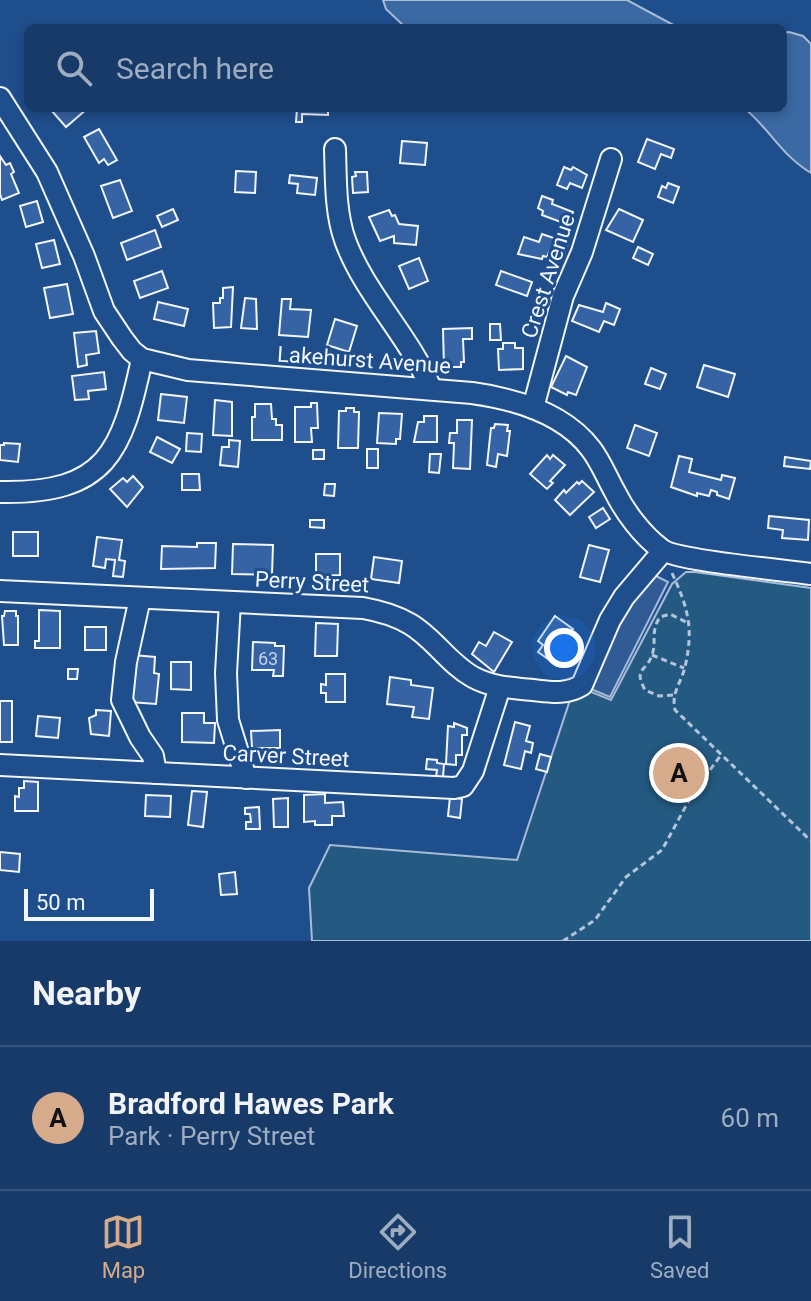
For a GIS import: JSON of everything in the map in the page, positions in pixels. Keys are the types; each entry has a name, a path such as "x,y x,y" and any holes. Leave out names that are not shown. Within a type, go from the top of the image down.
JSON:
{"street":[{"path":"0,98 47,172 104,311 132,351 142,359 119,442 97,467 71,483 49,489 0,492"},
{"path":"335,149 339,212 354,262 431,389"},
{"name":"Crest Avenue","path":"533,408 563,296 582,252 611,159"},
{"name":"Lakehurst Avenue","path":"142,359 188,370 499,397 533,408 559,422 593,450 627,512 663,551"},
{"path":"663,551 811,574"},
{"name":"Perry Street","path":"0,591 363,608 387,612 412,625 450,661 473,677 500,687 558,693 572,691 582,685 610,620 624,597 663,551"},
{"path":"140,598 126,662 122,700 153,756 156,773"},
{"path":"230,602 226,673 228,720 246,778"},
{"name":"Carver Street","path":"0,765 442,788 463,786 473,771 500,687"}],"path":[{"path":"663,551 688,610 690,624 684,668 673,695 675,710 811,841"},
{"path":"673,695 659,696 645,690 639,677 652,655 653,631 660,617 670,614 690,624"},
{"path":"652,655 684,668"},
{"path":"563,941 595,920 626,877 662,850 693,793 721,754"}],"shaded area":[{"path":"383,0 627,0 672,24 402,24 386,9"},
{"path":"787,32 803,36 811,44 811,173 791,158 748,112 787,112"},
{"path":"686,572 811,588 811,941 312,941 309,888 330,845 517,860 571,697 584,689 611,700 672,584"},
{"path":"654,575 668,582 610,697 586,687 632,600"}],"building":[{"path":"53,112 83,112 66,127"},
{"path":"297,112 328,112 328,115 302,114 302,122 296,122"},
{"path":"99,129 117,160 108,165 104,159 99,163 84,137"},
{"path":"647,139 674,149 671,158 661,154 655,169 638,162"},
{"path":"402,141 427,143 425,165 400,163"},
{"path":"0,156 6,165 10,163 19,193 2,200 0,194"},
{"path":"564,167 571,170 573,167 587,175 582,188 570,183 567,189 557,185"},
{"path":"236,171 256,172 255,193 235,192"},
{"path":"355,172 367,172 368,192 353,193 352,177 356,176"},
{"path":"290,175 317,178 315,195 297,193 298,184 289,183"},
{"path":"120,180 132,211 113,218 101,186"},
{"path":"668,183 679,187 673,203 658,197 662,186 666,188"},
{"path":"542,196 553,200 552,204 573,212 569,225 542,215 543,211 538,208"},
{"path":"37,201 43,222 26,227 20,206"},
{"path":"173,209 178,220 162,227 157,216"},
{"path":"619,209 643,220 633,242 606,230"},
{"path":"389,210 399,224 418,226 416,245 394,243 394,236 380,241 369,217"},
{"path":"155,230 161,247 127,260 121,243"},
{"path":"542,234 568,243 563,257 549,252 542,259 518,254 524,237 539,242"},
{"path":"54,240 60,264 42,268 36,244"},
{"path":"638,247 653,254 648,265 633,258"},
{"path":"419,258 428,281 409,289 399,266"},
{"path":"162,271 168,288 140,298 134,281"},
{"path":"501,271 532,282 527,296 496,285"},
{"path":"67,284 73,314 50,318 44,288"},
{"path":"233,287 231,327 214,328 213,303 220,303 223,288"},
{"path":"245,298 256,299 257,329 241,328"},
{"path":"282,299 291,299 290,309 311,310 308,337 279,335"},
{"path":"158,302 188,309 184,326 154,319"},
{"path":"606,303 620,309 614,325 604,321 599,332 572,321 579,305 603,312"},
{"path":"335,319 357,326 349,352 327,345"},
{"path":"490,324 500,324 501,340 490,340"},
{"path":"472,328 472,339 463,339 464,362 461,362 461,367 444,367 443,329"},
{"path":"96,331 99,353 86,355 87,365 78,367 74,333"},
{"path":"503,343 515,343 515,348 523,348 523,369 499,370 498,349 503,349"},
{"path":"566,356 587,367 576,395 568,392 567,395 551,387"},
{"path":"704,365 735,374 728,397 697,387"},
{"path":"651,368 666,374 660,389 645,384"},
{"path":"104,372 106,389 88,391 89,399 75,400 72,376"},
{"path":"161,394 187,397 184,423 158,420"},
{"path":"215,400 232,402 232,436 213,435"},
{"path":"311,403 317,403 318,428 311,428 312,442 295,442 295,407 311,407"},
{"path":"255,404 271,404 272,419 276,419 276,425 282,425 282,440 252,440"},
{"path":"346,408 359,412 358,448 338,448 339,411 346,411"},
{"path":"379,413 402,414 400,439 396,439 396,444 377,443"},
{"path":"424,416 437,416 437,442 414,442 418,422 424,422"},
{"path":"457,420 472,420 470,469 453,468 454,443 449,443 450,433 457,433"},
{"path":"495,424 508,425 507,431 510,431 507,456 498,454 496,467 487,465 491,428"},
{"path":"635,425 657,433 649,456 627,448"},
{"path":"187,433 202,434 201,452 186,451"},
{"path":"157,437 180,449 172,463 150,452"},
{"path":"229,440 240,441 238,467 220,465 222,447 229,447"},
{"path":"20,444 18,462 0,460 0,445"},
{"path":"367,449 378,449 378,468 367,468"},
{"path":"313,450 324,450 324,459 313,459"},
{"path":"430,454 441,454 439,473 429,472"},
{"path":"547,455 550,459 553,455 565,465 547,489 530,474"},
{"path":"679,456 692,459 689,472 721,480 722,475 735,478 729,499 711,490 709,496 697,493 697,496 671,487"},
{"path":"785,457 811,461 810,469 784,466"},
{"path":"182,474 199,474 200,490 182,490"},
{"path":"133,476 143,487 127,507 110,489 123,478 127,482"},
{"path":"582,481 594,492 570,515 555,500 564,490 566,493"},
{"path":"325,484 335,484 334,496 324,495"},
{"path":"603,508 610,519 596,528 589,517"},
{"path":"769,516 809,520 808,540 782,538 783,530 768,528"},
{"path":"310,520 324,520 324,528 310,527"},
{"path":"13,532 38,532 38,556 13,556"},
{"path":"97,537 122,540 119,560 125,561 123,577 113,576 115,560 106,559 105,568 93,566"},
{"path":"197,543 216,543 215,568 161,569 162,546 197,547"},
{"path":"233,544 273,545 272,575 232,574"},
{"path":"589,545 609,550 600,582 580,577"},
{"path":"316,554 340,554 340,575 316,576"},
{"path":"374,557 402,561 399,583 371,579"},
{"path":"39,610 60,611 60,648 35,648 35,641 39,641"},
{"path":"5,611 16,611 18,616 18,645 4,645 2,616"},
{"path":"555,616 573,629 551,661 538,652 543,645 538,641"},
{"path":"316,623 338,624 337,656 315,656"},
{"path":"85,627 106,627 106,650 85,650"},
{"path":"494,632 512,642 494,672 472,654 479,642 486,646"},
{"path":"253,642 284,646 283,676 273,676 274,670 252,670"},
{"path":"133,655 155,657 154,673 159,674 156,704 130,702"},
{"path":"171,662 191,662 191,690 171,689"},
{"path":"68,669 78,669 77,679 68,679"},
{"path":"326,674 345,674 345,702 326,702 326,693 321,693 321,684 326,685"},
{"path":"390,677 411,680 411,685 433,688 429,719 412,717 414,707 387,704"},
{"path":"0,701 12,701 12,742 0,742"},
{"path":"96,710 111,711 109,736 91,734 89,718 96,715"},
{"path":"182,713 204,713 204,723 215,723 214,743 182,742"},
{"path":"38,716 60,718 58,738 36,736"},
{"path":"515,722 530,726 526,741 533,743 531,753 525,751 521,769 504,765"},
{"path":"454,723 467,728 467,735 462,735 462,755 456,755 456,765 446,764 448,726 454,727"},
{"path":"280,730 280,748 252,748 251,731"},
{"path":"540,754 551,757 547,772 536,769"},
{"path":"427,759 444,764 443,777 436,777 437,770 426,769"},
{"path":"24,781 38,782 38,811 15,811 15,796 19,797 19,788 24,788"},
{"path":"192,791 207,792 203,827 188,825"},
{"path":"325,794 325,803 343,802 344,816 332,816 332,825 304,822 304,795"},
{"path":"146,795 171,796 170,817 145,816"},
{"path":"450,797 462,799 460,818 448,816"},
{"path":"288,798 288,827 274,827 273,799"},
{"path":"259,807 260,829 246,829 246,822 251,822 245,808"},
{"path":"0,852 20,854 19,872 0,870"},
{"path":"235,872 237,894 221,895 219,874"}],"place":[{"name":"Bradford Hawes Park","path":"679,773"}]}
